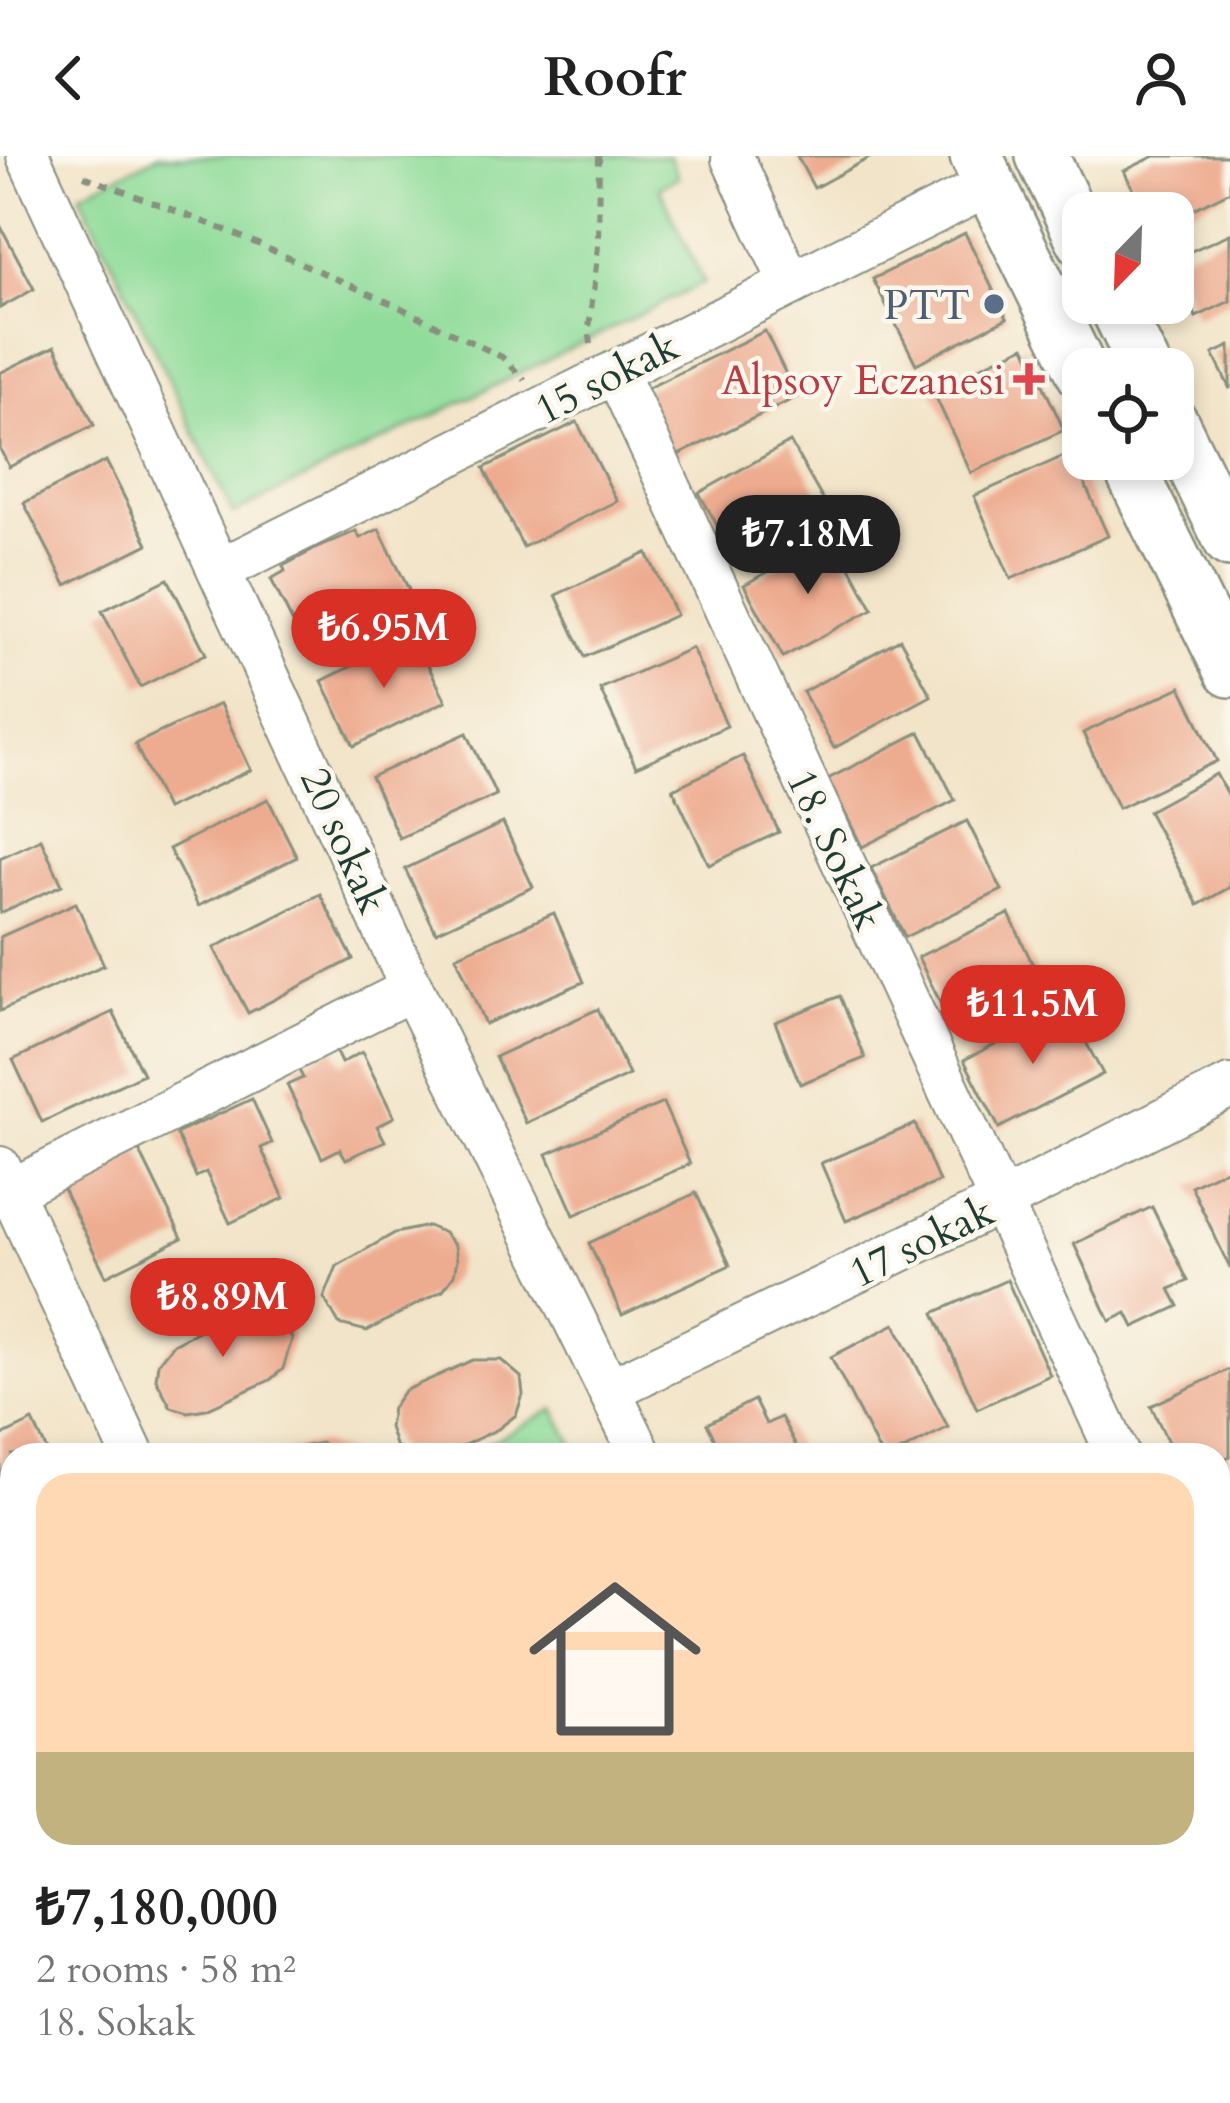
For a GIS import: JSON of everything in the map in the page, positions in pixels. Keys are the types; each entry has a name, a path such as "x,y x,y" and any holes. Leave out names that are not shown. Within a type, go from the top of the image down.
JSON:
{"main road":[{"path":"1044,157 1062,196"},
{"path":"982,170 1070,348"},
{"path":"1194,467 1230,541"},
{"path":"1135,480 1230,671"}],"street":[{"path":"734,159 791,284"},
{"name":"20 sokak","path":"24,162 222,569 412,988 634,1443"},
{"name":"15 sokak","path":"222,569 604,362 791,284 982,170"},
{"name":"18. Sokak","path":"604,362 1112,1443"},
{"path":"127,1443 4,1185 412,988"},
{"name":"17 sokak","path":"609,1390 1230,1086"}],"path":[{"path":"599,156 598,246 589,328 604,362"},
{"path":"84,176 233,233 397,306 502,357 527,381"}],"green space":[{"path":"158,156 669,156 678,177 659,187 704,283 233,514 80,194"},
{"path":"554,1409 572,1443 489,1443"}],"building":[{"path":"797,156 873,156 814,188"},
{"path":"1155,156 1230,156 1230,191 1194,209 1194,192 1134,192 1124,171"},
{"path":"0,225 34,289 0,308"},
{"path":"965,233 1007,318 916,364 873,279"},
{"path":"1230,234 1230,301 1196,317 1194,312 1194,250"},
{"path":"765,331 797,397 672,458 640,392"},
{"path":"55,346 94,425 9,467 0,449 0,373"},
{"path":"1025,346 1062,431 971,473 932,389"},
{"path":"1230,346 1230,389 1213,354"},
{"path":"577,422 617,501 523,547 484,468"},
{"path":"790,442 827,507 735,557 699,493"},
{"path":"1062,457 1062,480 1083,480 1108,536 1011,579 974,496"},
{"path":"106,461 148,544 66,585 24,503"},
{"path":"379,529 409,590 371,608 364,603 340,615 344,625 304,645 271,579 285,571 283,566 319,547 356,531 360,538"},
{"path":"833,536 873,609 783,657 744,585"},
{"path":"647,553 676,615 585,657 556,595"},
{"path":"168,579 206,654 140,687 102,611"},
{"path":"413,636 446,701 354,746 322,681"},
{"path":"900,639 931,696 834,748 803,692"},
{"path":"692,648 727,726 636,767 600,689"},
{"path":"1181,687 1217,761 1118,808 1083,733"},
{"path":"220,704 251,770 166,809 135,744"},
{"path":"920,732 955,800 862,847 828,779"},
{"path":"467,733 496,795 399,838 371,777"},
{"path":"743,756 779,832 709,865 673,789"},
{"path":"1216,774 1230,800 1230,887 1198,905 1148,811"},
{"path":"268,799 297,857 198,906 169,849"},
{"path":"967,821 1002,890 905,937 871,868"},
{"path":"503,823 533,887 436,932 405,869"},
{"path":"41,839 62,885 0,913 0,858"},
{"path":"320,894 353,959 248,1013 214,948"},
{"path":"76,903 104,965 0,1011 0,937"},
{"path":"554,913 584,982 485,1024 456,956"},
{"path":"1009,914 1042,984 952,1027 918,957"},
{"path":"840,996 865,1058 800,1084 775,1022"},
{"path":"1067,1007 1103,1074 999,1128 964,1060"},
{"path":"598,1009 629,1075 526,1123 495,1057"},
{"path":"113,1012 143,1074 42,1122 13,1060"},
{"path":"334,1048 341,1063 362,1052 394,1117 377,1126 385,1141 346,1159 340,1149 322,1158 287,1085 303,1078 297,1066"},
{"path":"252,1099 272,1143 261,1148 284,1198 230,1223 206,1172 196,1177 176,1134"},
{"path":"663,1103 690,1164 574,1215 547,1154"},
{"path":"915,1124 939,1182 846,1221 821,1163"},
{"path":"139,1150 182,1238 106,1276 62,1187"},
{"path":"1230,1167 1230,1268 1191,1186"},
{"path":"696,1193 730,1265 622,1315 589,1243"},
{"path":"1152,1207 1188,1281 1170,1289 1179,1306 1134,1327 1127,1313 1110,1321 1074,1244"},
{"path":"428,1226 444,1233 455,1246 454,1275 443,1290 367,1331 339,1324 324,1298 337,1266 395,1233"},
{"path":"1007,1280 1050,1375 977,1409 934,1313"},
{"path":"235,1312 263,1312 285,1323 292,1339 283,1369 270,1380 206,1409 188,1412 171,1407 156,1379 158,1363 173,1344"},
{"path":"895,1324 948,1427 917,1443 875,1443 831,1357"},
{"path":"473,1360 501,1360 521,1377 523,1395 516,1415 468,1443 394,1443 389,1427 392,1408 404,1391"},
{"path":"1230,1369 1230,1443 1168,1443 1151,1406"},
{"path":"754,1400 766,1424 781,1417 795,1443 717,1443 707,1424"},
{"path":"33,1421 43,1443 0,1443 0,1437"}],"place":[{"name":"PTT","path":"994,304"},
{"name":"Alpsoy Eczanesi","path":"1029,379"}]}
